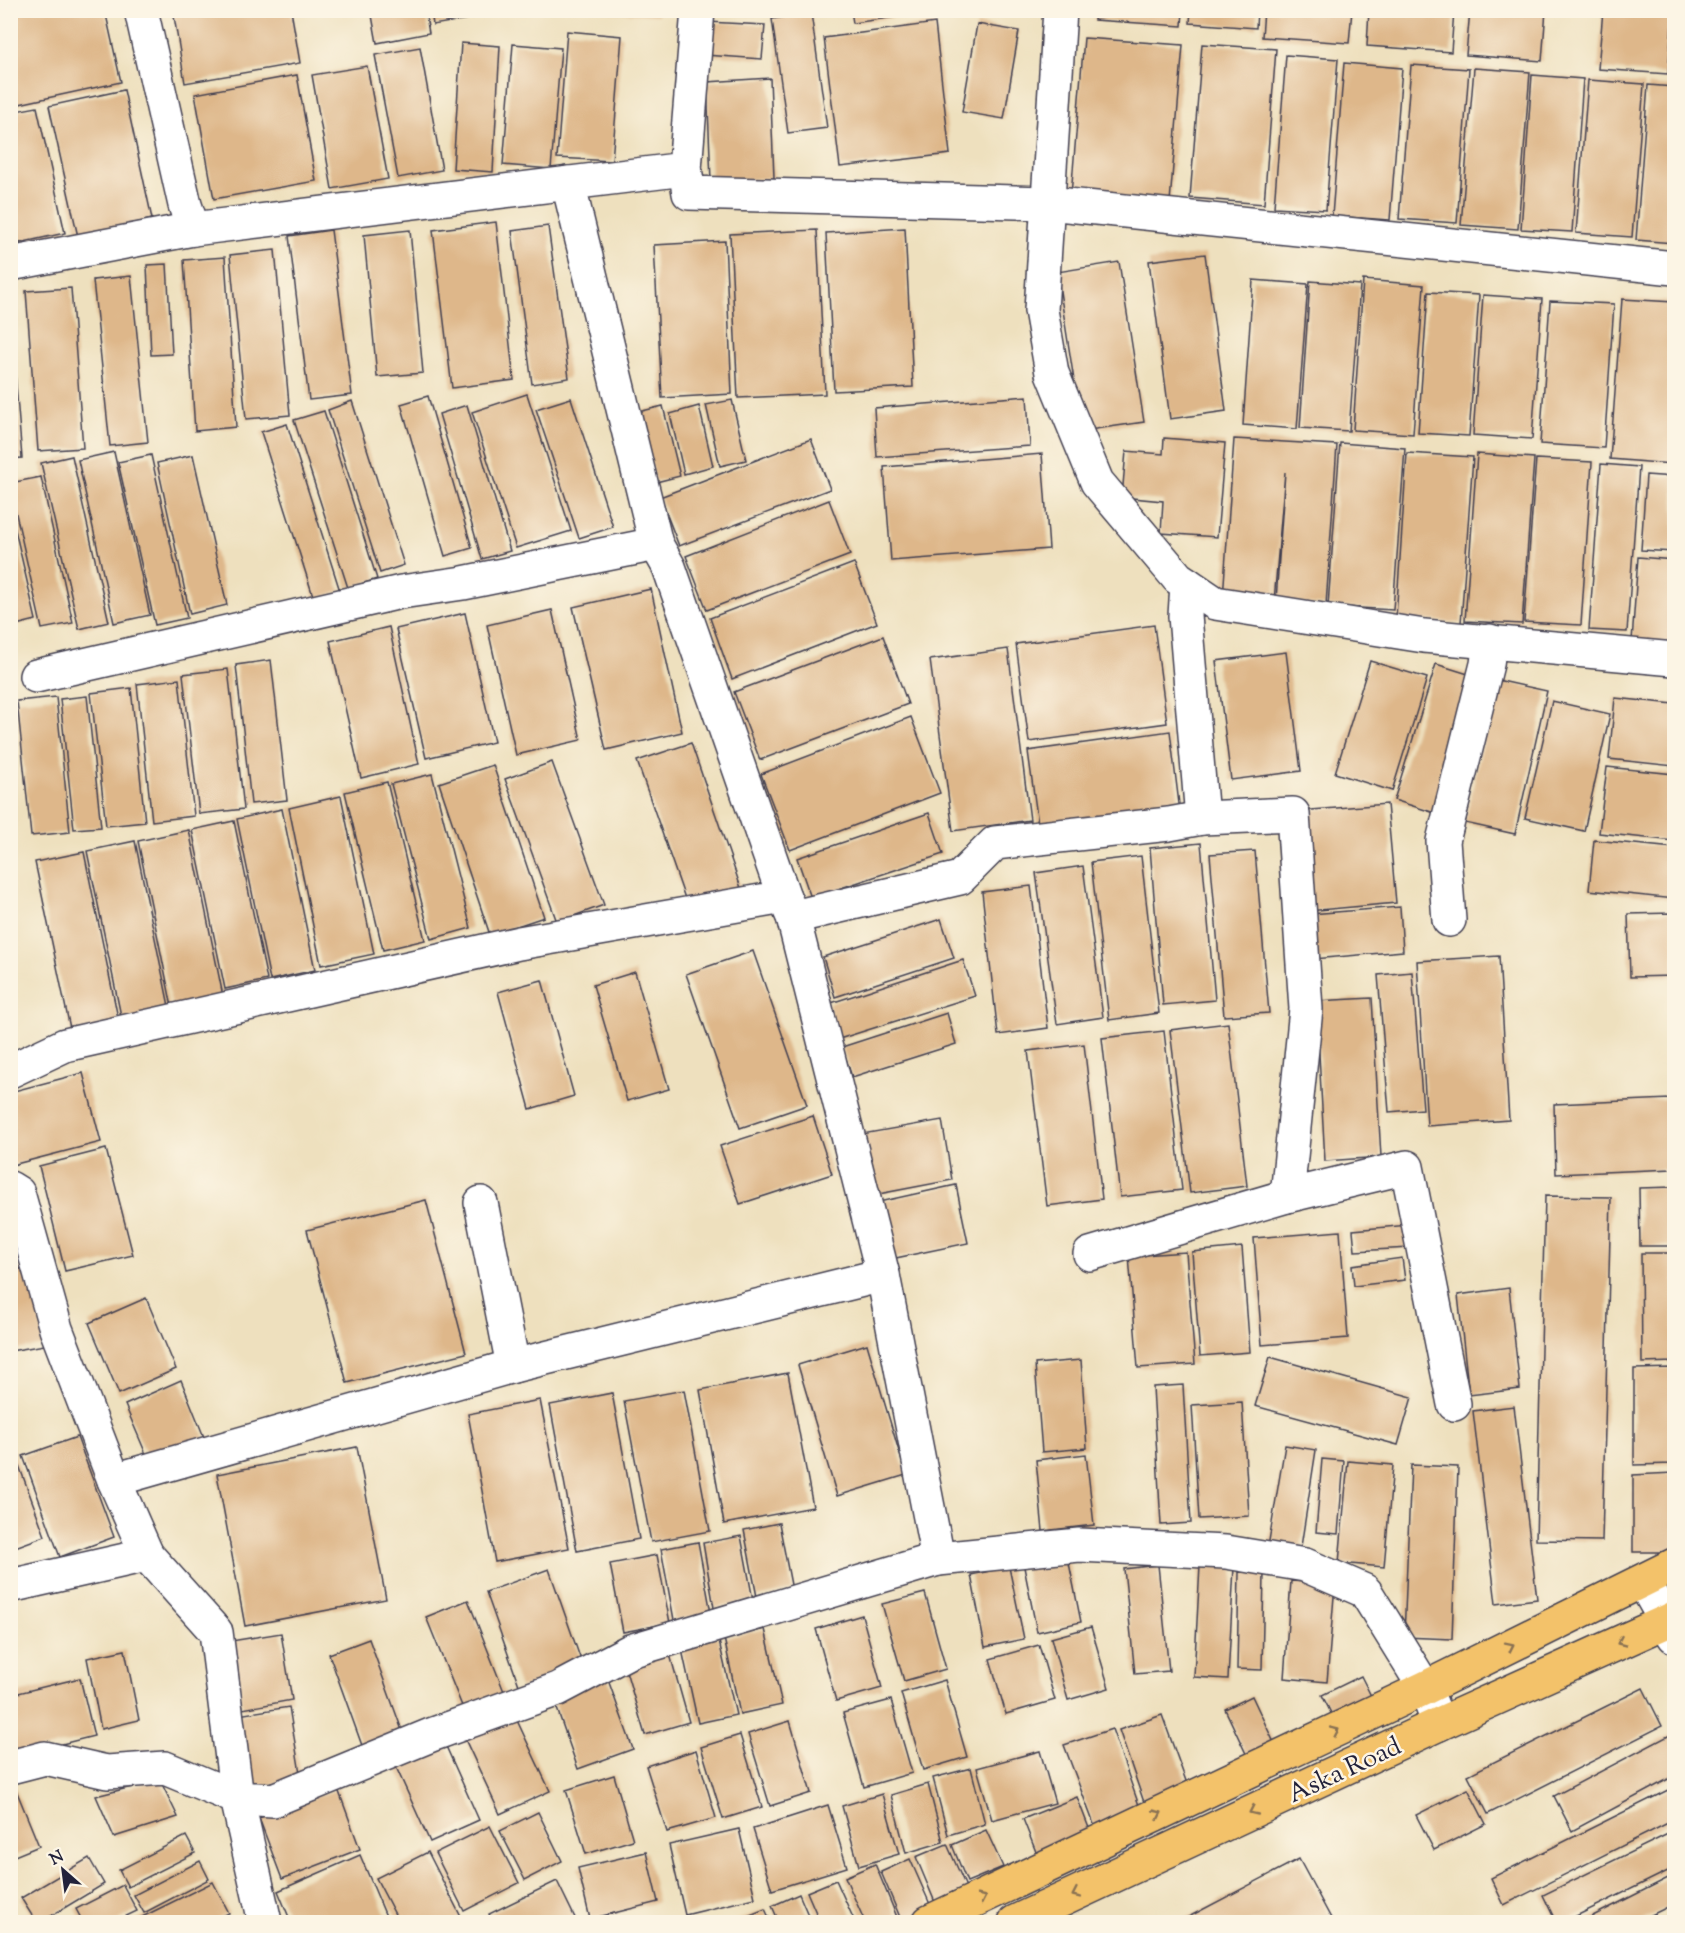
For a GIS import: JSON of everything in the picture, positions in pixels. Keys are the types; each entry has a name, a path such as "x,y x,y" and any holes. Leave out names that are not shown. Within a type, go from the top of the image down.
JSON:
{"highway":[{"path":"929,1923 1425,1689 1674,1565"},
{"name":"Aska Road","path":"1015,1923 1439,1724 1672,1625"}],"street":[{"path":"141,10 185,205 193,229"},
{"path":"698,10 685,169 689,193 1048,203 1674,268"},
{"path":"1060,10 1041,310 1052,373 1097,482 1178,578 1215,603 1424,636 1674,659"},
{"path":"10,264 193,229 685,169"},
{"path":"568,183 656,544 669,567 789,907 884,1275 938,1559"},
{"path":"36,676 401,592 463,583 656,544"},
{"path":"1187,584 1185,616 1202,818"},
{"path":"1449,920 1443,841 1487,664 1490,641"},
{"path":"10,1071 65,1046 519,942 789,907 960,878 995,843 1169,824 1202,818 1293,814 1306,1009 1287,1196"},
{"path":"1090,1254 1287,1196 1407,1167 1454,1404"},
{"path":"10,1188 18,1193 56,1329 114,1480 147,1555 216,1632 237,1798 265,1923"},
{"path":"481,1203 513,1366"},
{"path":"114,1480 513,1366 884,1275"},
{"path":"10,1767 45,1758 107,1772 165,1768 237,1798 273,1800 431,1735 558,1689 630,1651 938,1559 1079,1545 1226,1552 1305,1564 1365,1592 1425,1689 1439,1724"},
{"path":"10,1586 147,1555"},
{"path":"1643,1581 1672,1625"}],"building":[{"path":"10,10 105,10 121,82 10,106"},
{"path":"173,10 291,10 300,63 185,83"},
{"path":"371,10 425,10 429,33 377,43"},
{"path":"431,10 474,10 475,18 433,25"},
{"path":"485,10 513,10 513,12 486,17"},
{"path":"609,10 658,10 658,15 609,12"},
{"path":"709,10 773,10 773,16 709,14"},
{"path":"851,10 931,10 931,12 853,23"},
{"path":"1095,10 1183,10 1182,26 1094,20"},
{"path":"1191,10 1257,10 1256,28 1190,23"},
{"path":"1264,10 1352,10 1349,43 1262,37"},
{"path":"1369,10 1454,10 1451,52 1367,46"},
{"path":"1470,10 1546,10 1542,61 1466,55"},
{"path":"1603,10 1673,10 1668,74 1598,69"},
{"path":"811,13 827,128 788,133 772,19"},
{"path":"707,22 765,25 762,59 705,55"},
{"path":"935,23 950,154 840,167 824,38"},
{"path":"977,24 1019,31 1004,119 962,112"},
{"path":"567,31 622,36 612,161 557,158"},
{"path":"1084,38 1183,45 1170,202 1071,195"},
{"path":"461,43 500,46 493,172 453,169"},
{"path":"513,44 561,48 551,169 503,165"},
{"path":"1202,44 1276,49 1264,204 1190,198"},
{"path":"420,47 442,170 398,178 375,55"},
{"path":"1286,55 1338,59 1326,210 1274,207"},
{"path":"1344,63 1402,68 1390,220 1332,216"},
{"path":"1411,65 1469,69 1457,223 1399,219"},
{"path":"367,66 388,179 332,189 312,75"},
{"path":"1474,68 1530,72 1518,229 1461,225"},
{"path":"297,75 316,181 214,199 195,94"},
{"path":"1532,75 1583,79 1572,232 1521,229"},
{"path":"770,78 774,178 711,181 707,82"},
{"path":"1588,80 1644,84 1632,237 1576,233"},
{"path":"1648,85 1674,87 1674,243 1636,240"},
{"path":"124,90 152,219 78,237 49,106"},
{"path":"37,107 65,233 10,245 10,112"},
{"path":"496,222 514,380 452,388 433,230"},
{"path":"548,226 569,378 532,384 512,231"},
{"path":"905,228 913,387 834,391 826,233"},
{"path":"331,230 352,395 309,400 289,236"},
{"path":"410,230 423,373 377,377 364,235"},
{"path":"817,230 825,394 738,398 730,234"},
{"path":"725,241 732,394 662,398 654,245"},
{"path":"275,250 290,415 246,419 230,255"},
{"path":"1205,254 1226,411 1170,419 1149,261"},
{"path":"225,257 236,427 195,431 184,260"},
{"path":"1119,262 1144,422 1082,431 1057,272"},
{"path":"167,264 172,354 151,355 147,265"},
{"path":"131,276 148,442 110,446 93,280"},
{"path":"1253,280 1308,284 1297,429 1243,425"},
{"path":"1363,280 1424,285 1413,434 1353,430"},
{"path":"1310,281 1360,285 1349,431 1300,428"},
{"path":"71,288 83,448 38,451 26,291"},
{"path":"1428,292 1479,295 1469,436 1418,433"},
{"path":"1483,295 1542,299 1532,439 1473,435"},
{"path":"1622,299 1674,302 1672,464 1610,459"},
{"path":"1550,301 1614,304 1604,448 1540,444"},
{"path":"10,336 12,336 22,458 10,459"},
{"path":"527,394 571,531 516,548 472,412"},
{"path":"428,396 472,548 445,556 401,404"},
{"path":"1027,396 1030,446 877,457 874,408"},
{"path":"571,398 613,527 579,538 536,409"},
{"path":"732,400 746,460 720,466 706,405"},
{"path":"352,401 404,565 380,573 328,410"},
{"path":"467,405 510,551 482,559 439,414"},
{"path":"663,406 680,476 656,482 638,412"},
{"path":"699,406 713,466 684,474 670,414"},
{"path":"324,411 377,579 348,588 294,420"},
{"path":"287,424 340,591 314,599 261,432"},
{"path":"1164,438 1225,443 1217,537 1161,533 1163,501 1122,497 1126,451 1163,454"},
{"path":"811,439 830,489 679,546 660,497"},
{"path":"1234,439 1337,445 1326,605 1276,601 1285,472 1274,601 1223,598"},
{"path":"1340,443 1405,448 1393,610 1328,606"},
{"path":"114,452 150,615 114,623 78,460"},
{"path":"1407,453 1473,457 1461,623 1396,618"},
{"path":"1042,454 1049,549 891,561 884,467"},
{"path":"1477,454 1534,458 1522,624 1465,621"},
{"path":"151,455 187,618 155,625 118,462"},
{"path":"193,455 227,605 190,614 157,463"},
{"path":"72,456 109,622 79,629 41,463"},
{"path":"1536,459 1592,462 1581,625 1524,622"},
{"path":"1601,464 1639,467 1627,632 1589,630"},
{"path":"1646,475 1674,477 1674,552 1641,550"},
{"path":"41,477 73,623 42,629 10,487 10,483"},
{"path":"829,500 850,555 707,610 686,556"},
{"path":"10,508 36,620 12,626 10,617"},
{"path":"1638,557 1674,560 1674,643 1632,641"},
{"path":"854,563 877,623 732,679 710,618"},
{"path":"651,589 682,732 606,750 573,607"},
{"path":"552,610 581,740 516,755 487,625"},
{"path":"465,613 494,742 426,758 396,629"},
{"path":"1154,625 1167,723 1029,742 1016,644"},
{"path":"389,627 419,764 361,778 330,641"},
{"path":"883,636 908,704 760,760 734,692"},
{"path":"1008,649 1030,820 953,831 930,660"},
{"path":"1286,652 1301,771 1231,780 1216,661"},
{"path":"271,660 287,800 251,804 236,665"},
{"path":"1370,661 1427,678 1392,791 1335,773"},
{"path":"1436,664 1481,678 1438,814 1394,800"},
{"path":"228,669 244,809 199,814 183,674"},
{"path":"179,679 194,816 152,821 137,684"},
{"path":"1497,680 1547,691 1515,834 1465,823"},
{"path":"131,688 145,822 106,826 91,693"},
{"path":"87,696 101,827 74,829 60,699"},
{"path":"56,697 70,832 31,836 17,701"},
{"path":"1615,698 1674,704 1674,766 1609,759"},
{"path":"1552,701 1610,714 1584,831 1525,818"},
{"path":"911,717 940,793 790,850 761,774"},
{"path":"1170,731 1180,812 1039,831 1028,751"},
{"path":"691,743 741,888 688,907 637,761"},
{"path":"552,762 604,905 557,922 505,779"},
{"path":"493,765 544,917 490,935 439,783"},
{"path":"1607,767 1674,774 1674,841 1599,833"},
{"path":"432,774 471,928 431,939 391,784"},
{"path":"387,782 425,940 383,950 345,792"},
{"path":"341,796 374,954 321,965 289,808"},
{"path":"1387,804 1396,903 1308,911 1299,811"},
{"path":"282,809 315,970 270,980 237,819"},
{"path":"929,813 943,854 811,898 797,858"},
{"path":"234,821 267,980 225,989 192,830"},
{"path":"189,830 223,996 172,1007 138,841"},
{"path":"1594,840 1674,848 1674,899 1589,890"},
{"path":"135,841 170,1011 122,1021 87,851"},
{"path":"1201,843 1215,1000 1163,1005 1150,848"},
{"path":"1255,851 1269,1013 1224,1016 1210,854"},
{"path":"84,852 119,1023 71,1033 35,862"},
{"path":"1141,856 1159,1013 1109,1020 1091,862"},
{"path":"1083,866 1103,1017 1057,1024 1036,873"},
{"path":"1031,886 1048,1028 998,1035 982,892"},
{"path":"1400,907 1403,951 1314,959 1310,914"},
{"path":"1674,913 1674,976 1630,977 1628,914"},
{"path":"941,919 954,958 835,997 823,957"},
{"path":"753,951 807,1105 740,1128 686,974"},
{"path":"1499,956 1509,1120 1427,1126 1417,961"},
{"path":"963,960 975,996 839,1039 828,1004"},
{"path":"635,972 669,1089 627,1101 593,985"},
{"path":"1412,972 1423,1109 1389,1112 1378,975"},
{"path":"542,980 574,1096 530,1109 498,992"},
{"path":"1372,998 1381,1157 1325,1161 1316,1001"},
{"path":"947,1013 956,1044 852,1077 842,1047"},
{"path":"1228,1023 1247,1186 1190,1193 1170,1030"},
{"path":"1164,1031 1182,1190 1120,1197 1102,1038"},
{"path":"1084,1044 1102,1199 1047,1206 1028,1051"},
{"path":"83,1073 101,1142 12,1165 10,1158 10,1092"},
{"path":"1670,1099 1673,1169 1556,1174 1554,1104"},
{"path":"813,1116 832,1174 740,1204 720,1146"},
{"path":"942,1120 952,1180 873,1195 862,1134"},
{"path":"106,1149 133,1255 65,1271 39,1166"},
{"path":"956,1185 968,1243 886,1260 874,1203"},
{"path":"1674,1187 1674,1246 1640,1246 1639,1188"},
{"path":"1545,1196 1611,1197 1602,1541 1536,1540"},
{"path":"426,1200 466,1353 347,1383 307,1230"},
{"path":"1409,1225 1410,1248 1355,1251 1353,1230"},
{"path":"1340,1231 1348,1338 1262,1345 1254,1238"},
{"path":"1242,1247 1250,1352 1200,1356 1192,1252"},
{"path":"1186,1252 1195,1364 1138,1368 1129,1256"},
{"path":"1641,1253 1674,1253 1674,1362 1642,1363"},
{"path":"1402,1258 1405,1280 1354,1286 1352,1265"},
{"path":"30,1267 45,1345 10,1351 10,1271"},
{"path":"1509,1288 1520,1389 1469,1395 1458,1295"},
{"path":"146,1298 176,1369 119,1394 89,1323"},
{"path":"867,1344 906,1475 837,1496 798,1365"},
{"path":"1270,1357 1412,1397 1398,1445 1255,1406"},
{"path":"1081,1360 1087,1448 1042,1452 1035,1364"},
{"path":"1674,1368 1674,1464 1634,1465 1634,1369"},
{"path":"788,1373 813,1507 724,1524 700,1390"},
{"path":"181,1380 204,1437 149,1461 125,1405"},
{"path":"1183,1385 1191,1523 1161,1525 1153,1387"},
{"path":"684,1390 710,1531 651,1542 624,1401"},
{"path":"612,1393 639,1539 577,1551 550,1405"},
{"path":"540,1400 569,1548 495,1562 468,1414"},
{"path":"1242,1402 1249,1516 1199,1519 1192,1405"},
{"path":"1514,1406 1537,1599 1496,1604 1473,1411"},
{"path":"77,1437 114,1537 60,1557 23,1456"},
{"path":"10,1441 45,1536 10,1549"},
{"path":"1285,1445 1316,1450 1300,1553 1268,1547"},
{"path":"357,1447 386,1599 245,1626 217,1474"},
{"path":"1086,1454 1094,1525 1043,1531 1036,1460"},
{"path":"1322,1459 1344,1461 1338,1534 1316,1532"},
{"path":"1348,1461 1393,1465 1384,1567 1339,1563"},
{"path":"1411,1465 1458,1467 1452,1639 1404,1637"},
{"path":"1674,1473 1674,1552 1633,1552 1633,1475"},
{"path":"779,1523 792,1590 757,1597 744,1530"},
{"path":"741,1536 753,1600 714,1608 703,1543"},
{"path":"698,1542 711,1613 674,1620 661,1549"},
{"path":"1067,1553 1081,1622 1037,1632 1023,1562"},
{"path":"657,1555 670,1623 623,1632 610,1564"},
{"path":"1158,1565 1169,1671 1135,1674 1124,1569"},
{"path":"1200,1566 1234,1567 1228,1679 1194,1677"},
{"path":"1009,1567 1024,1639 985,1647 971,1575"},
{"path":"549,1569 583,1666 520,1688 486,1592"},
{"path":"1239,1572 1264,1573 1262,1670 1237,1669"},
{"path":"1291,1581 1335,1584 1327,1682 1284,1678"},
{"path":"925,1593 946,1669 904,1681 882,1604"},
{"path":"468,1600 505,1694 464,1711 426,1617"},
{"path":"862,1615 882,1688 836,1701 816,1629"},
{"path":"1091,1627 1109,1688 1068,1700 1051,1638"},
{"path":"765,1629 782,1705 740,1714 724,1638"},
{"path":"281,1633 292,1700 243,1709 231,1641"},
{"path":"718,1637 736,1715 698,1723 681,1645"},
{"path":"369,1639 404,1736 364,1751 329,1654"},
{"path":"1039,1645 1055,1700 1006,1714 990,1659"},
{"path":"125,1650 139,1720 101,1729 87,1658"},
{"path":"669,1651 689,1722 645,1735 624,1664"},
{"path":"1361,1676 1374,1702 1335,1721 1322,1695"},
{"path":"607,1677 633,1749 578,1769 553,1697"},
{"path":"80,1678 94,1736 10,1757 10,1695"},
{"path":"945,1680 967,1757 923,1770 901,1693"},
{"path":"1643,1688 1662,1726 1488,1814 1468,1775"},
{"path":"1252,1696 1276,1747 1249,1760 1225,1709"},
{"path":"891,1700 912,1773 864,1787 843,1713"},
{"path":"289,1707 301,1779 250,1788 238,1715"},
{"path":"514,1714 550,1791 500,1814 464,1737"},
{"path":"1162,1715 1190,1792 1146,1808 1119,1730"},
{"path":"790,1721 811,1793 770,1806 748,1734"},
{"path":"1112,1729 1141,1811 1095,1827 1064,1745"},
{"path":"740,1735 762,1807 723,1819 701,1747"},
{"path":"1670,1735 1674,1744 1674,1776 1572,1831 1554,1796"},
{"path":"445,1744 479,1820 430,1842 396,1767"},
{"path":"696,1750 716,1818 667,1832 646,1766"},
{"path":"1040,1751 1055,1803 992,1820 977,1768"},
{"path":"971,1768 985,1824 948,1835 933,1778"},
{"path":"614,1775 633,1840 586,1854 566,1790"},
{"path":"10,1780 12,1780 39,1846 10,1858"},
{"path":"160,1780 178,1817 114,1837 96,1796"},
{"path":"928,1784 943,1842 906,1853 891,1795"},
{"path":"1674,1787 1674,1820 1504,1905 1491,1878"},
{"path":"338,1789 360,1849 282,1879 259,1818"},
{"path":"1468,1789 1486,1824 1434,1850 1416,1815"},
{"path":"882,1794 899,1854 859,1866 842,1806"},
{"path":"1077,1797 1092,1836 1038,1857 1023,1819"},
{"path":"828,1805 847,1867 772,1890 753,1829"},
{"path":"538,1812 562,1861 525,1880 500,1831"},
{"path":"490,1826 519,1883 464,1911 435,1853"},
{"path":"739,1829 755,1898 685,1915 669,1845"},
{"path":"986,1830 1003,1867 967,1882 952,1845"},
{"path":"1674,1831 1674,1868 1564,1922 1556,1922 1543,1895"},
{"path":"186,1836 195,1853 128,1887 119,1870"},
{"path":"947,1844 969,1894 937,1907 916,1857"},
{"path":"428,1852 461,1917 451,1922 399,1922 376,1878"},
{"path":"646,1852 658,1902 590,1919 578,1868"},
{"path":"360,1855 388,1921 291,1922 278,1891"},
{"path":"89,1858 104,1884 41,1922 36,1922 21,1898"},
{"path":"910,1859 933,1911 908,1922 902,1922 881,1872"},
{"path":"1299,1859 1333,1922 1179,1922"},
{"path":"200,1861 209,1879 144,1913 134,1895"},
{"path":"875,1864 899,1922 865,1922 845,1877"},
{"path":"1674,1875 1674,1904 1637,1922 1581,1922"},
{"path":"836,1880 855,1922 820,1922 807,1892"},
{"path":"557,1881 577,1922 493,1922 489,1914"},
{"path":"213,1882 229,1913 211,1922 132,1922"},
{"path":"123,1885 137,1911 114,1922 83,1922 76,1909"},
{"path":"799,1894 811,1922 779,1922 772,1906"},
{"path":"765,1909 771,1922 733,1922"},
{"path":"1674,1914 1674,1922 1657,1922"}]}
